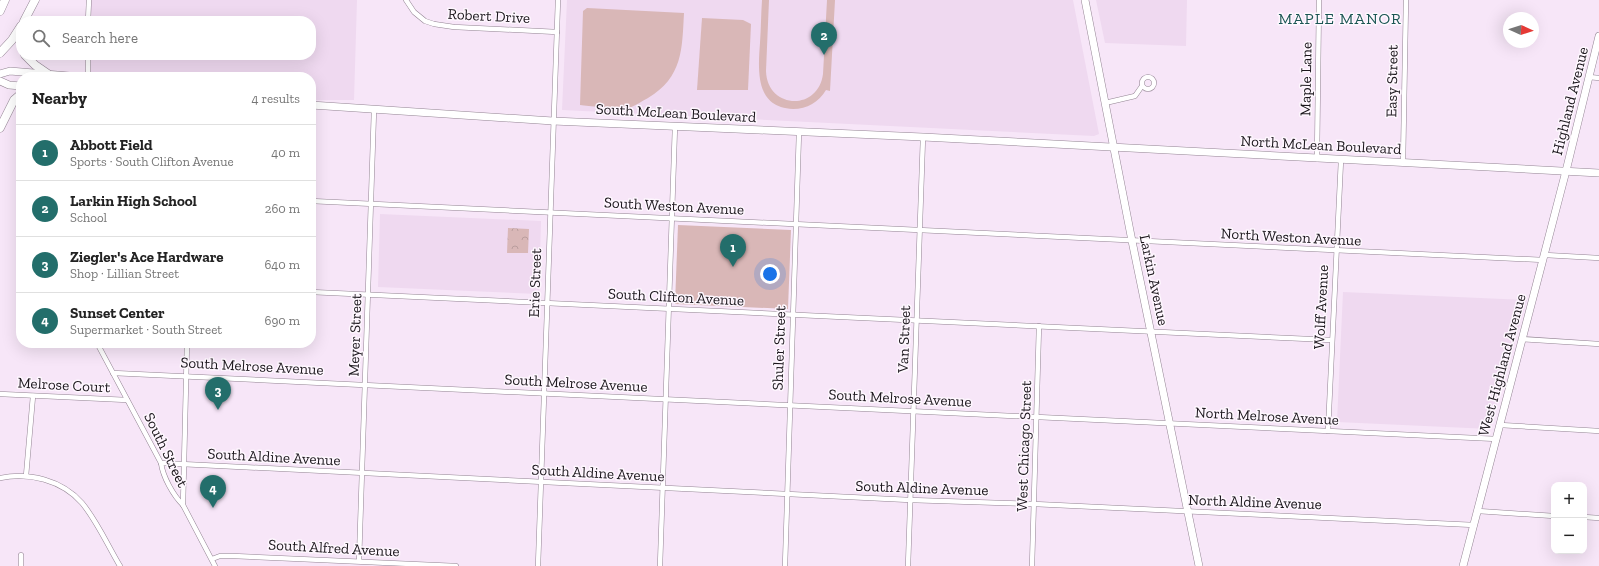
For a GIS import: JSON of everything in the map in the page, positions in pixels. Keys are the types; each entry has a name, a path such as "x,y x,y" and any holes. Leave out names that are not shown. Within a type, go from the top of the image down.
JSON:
{"highway":[{"path":"0,11 5,0"},
{"path":"27,16 36,0"},
{"path":"31,16 36,0"},
{"path":"0,53 16,34"},
{"path":"30,60 45,72"},
{"path":"0,128 16,98"}],"main road":[{"name":"Larkin Avenue","path":"1084,0 1199,566"},
{"name":"Highland Avenue","path":"1566,171 1599,36"},
{"path":"0,74 10,71 23,72"},
{"path":"0,81 9,85 16,86"},
{"name":"South McLean Boulevard","path":"316,105 553,121 923,137 1041,144"},
{"name":"North McLean Boulevard","path":"1041,144 1599,173"},
{"name":"West Highland Avenue","path":"1463,566 1566,171"}],"street":[{"path":"88,16 89,0"},
{"name":"Robert Drive","path":"406,0 414,12 425,21 434,24 454,27 557,32"},
{"name":"Erie Street","path":"538,566 546,303 558,0"},
{"name":"Maple Lane","path":"1317,159 1320,0"},
{"name":"Easy Street","path":"1403,163 1406,0"},
{"path":"88,60 88,72"},
{"path":"1589,77 1599,78"},
{"path":"1105,103 1135,96 1142,86"},
{"name":"Meyer Street","path":"359,561 374,110"},
{"path":"660,566 675,126"},
{"name":"Shuler Street","path":"785,566 799,132"},
{"name":"Van Street","path":"908,566 923,137"},
{"name":"Wolff Avenue","path":"1328,430 1331,340 1341,160"},
{"name":"South Weston Avenue","path":"316,201 671,217 1037,236"},
{"name":"North Weston Avenue","path":"1037,236 1132,242 1337,251 1599,258"},
{"name":"South Clifton Avenue","path":"316,292 1331,340"},
{"name":"West Chicago Street","path":"1032,566 1039,326"},
{"path":"1522,339 1599,344"},
{"name":"South Street","path":"100,348 161,463 162,470 177,499 183,505 216,566"},
{"path":"183,505 187,348"},
{"name":"South Melrose Avenue","path":"113,373 186,375 544,394 1037,416"},
{"name":"Melrose Court","path":"0,394 127,400"},
{"path":"26,476 33,396"},
{"name":"North Melrose Avenue","path":"1037,416 1497,439"},
{"path":"1500,425 1599,431"},
{"name":"South Aldine Avenue","path":"161,463 910,500 1034,504"},
{"path":"0,478 26,476 56,484 78,499 120,566"},
{"name":"North Aldine Avenue","path":"1034,504 1474,525"},
{"path":"1478,511 1551,516"},
{"path":"1587,517 1599,518"},
{"path":"21,555 21,566"},
{"name":"South Alfred Avenue","path":"212,559 222,556 456,566"}],"shaded area":[{"path":"91,0 357,0 354,100 316,100 316,72 89,72 90,60 316,60 316,16 90,16"},
{"path":"567,0 1073,0 1099,134 1094,136 562,110"},
{"path":"1096,0 1187,0 1186,46 1105,43"},
{"path":"380,214 541,221 539,294 378,287"},
{"path":"1343,292 1527,300 1490,429 1337,422"}],"green space":[{"path":"762,0 769,0 766,71 769,84 775,93 783,99 793,101 803,100 812,95 819,86 823,74 827,0 835,0 830,91 826,90 820,98 808,106 798,109 781,107 772,102 765,95 759,65"},
{"path":"587,8 684,13 681,50 678,61 668,81 660,90 629,108 580,105 583,11"},
{"path":"702,18 743,20 751,24 748,90 697,90"},
{"path":"678,225 791,230 788,309 675,304"},
{"path":"508,228 529,229 528,253 507,253"}],"place":[{"name":"Larkin High School","path":"824,55"},
{"name":"Abbott Field","path":"733,267"},
{"name":"Ziegler's Ace Hardware","path":"218,410"},
{"name":"Sunset Center","path":"213,508"}],"district":[{"name":"MAPLE MANOR","path":"1340,18"}]}
